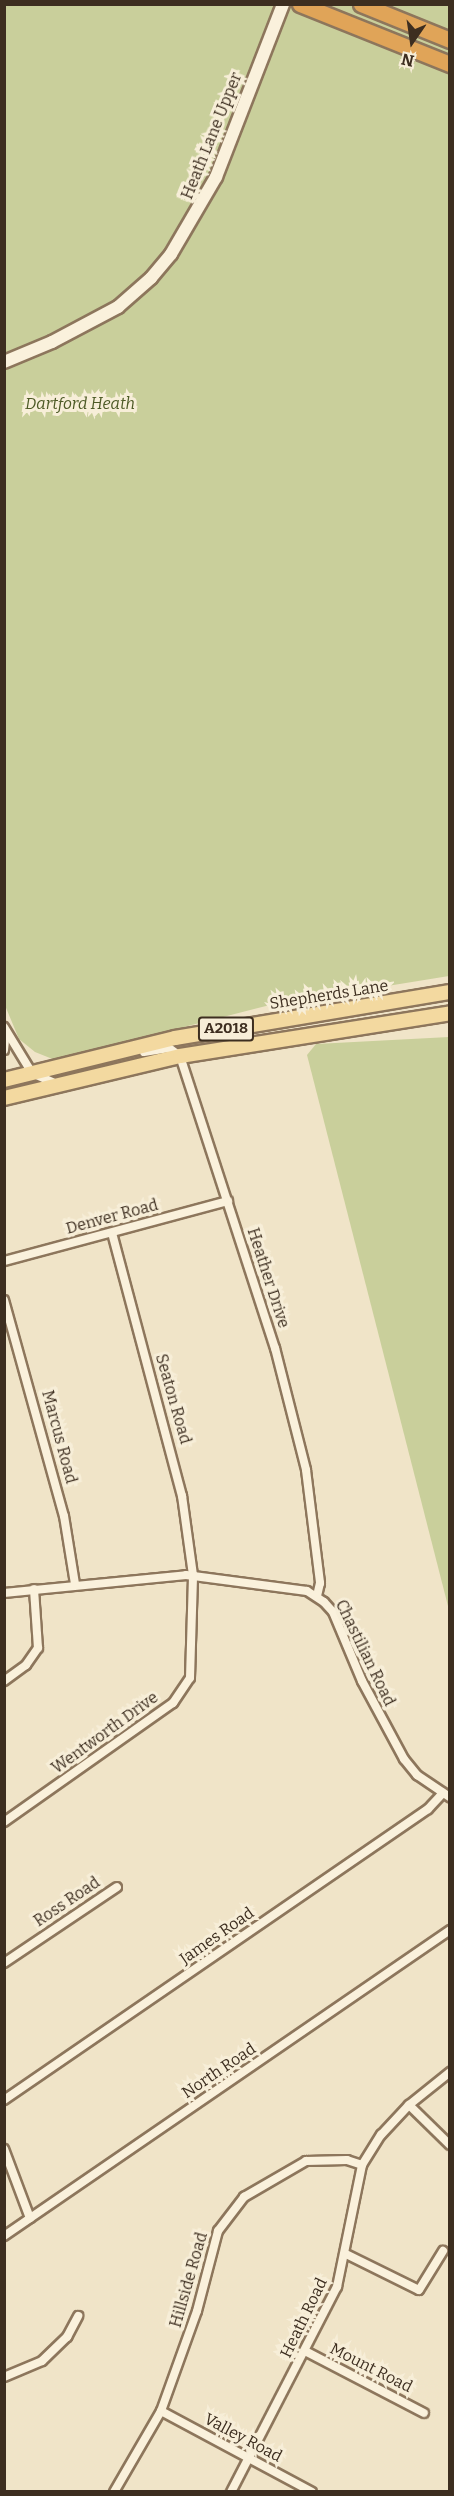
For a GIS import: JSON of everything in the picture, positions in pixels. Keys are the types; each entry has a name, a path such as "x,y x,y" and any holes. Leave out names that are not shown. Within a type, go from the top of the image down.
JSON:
{"highway":[{"path":"300,4 450,64"},
{"path":"361,4 450,40"}],"main road":[{"name":"Shepherds Lane","path":"4,1080 175,1038 450,992"},
{"name":"A2018","path":"5,1096 61,1086 180,1056 450,1013"}],"street":[{"name":"Heath Lane Upper","path":"4,362 52,342 118,307 151,278 188,231 203,204 282,4"},
{"path":"4,1050 5,1029"},
{"path":"5,1029 32,1073 61,1086"},
{"path":"100,1058 169,1048 180,1056"},
{"name":"Heather Drive","path":"180,1056 274,1348 306,1470 320,1583 316,1596"},
{"name":"Denver Road","path":"4,1261 228,1202"},
{"name":"Seaton Road","path":"112,1233 178,1471 193,1575"},
{"name":"Marcus Road","path":"4,1299 64,1516 75,1584"},
{"name":"Chastilian Road","path":"4,1593 75,1584 193,1575 289,1587 316,1596 333,1612 404,1759 417,1775 446,1795"},
{"name":"Wentworth Drive","path":"4,1822 173,1703 189,1678 193,1575"},
{"path":"4,1681 26,1665 38,1648 34,1589"},
{"name":"James Road","path":"4,2100 446,1795"},
{"name":"Ross Road","path":"4,1963 117,1887"},
{"name":"North Road","path":"4,2236 450,1930"},
{"name":"Heath Road","path":"231,2492 337,2287 346,2254 355,2186 362,2165 381,2134 409,2105 450,2072"},
{"path":"409,2105 450,2145"},
{"path":"4,2149 30,2218"},
{"name":"Hillside Road","path":"114,2492 161,2411 209,2273 218,2230 244,2197 306,2162 347,2160 362,2165"},
{"path":"346,2254 419,2290 443,2251"},
{"path":"4,2377 42,2361 68,2337 78,2316"},
{"name":"Mount Road","path":"305,2351 424,2413"},
{"name":"Valley Road","path":"161,2411 312,2492"}],"green space":[{"name":"Dartford Heath","path":"4,5 449,5 449,976 270,1005 55,1060 35,1052 19,1039 4,1003"},
{"path":"450,1037 449,1610 307,1055 316,1044"}]}
